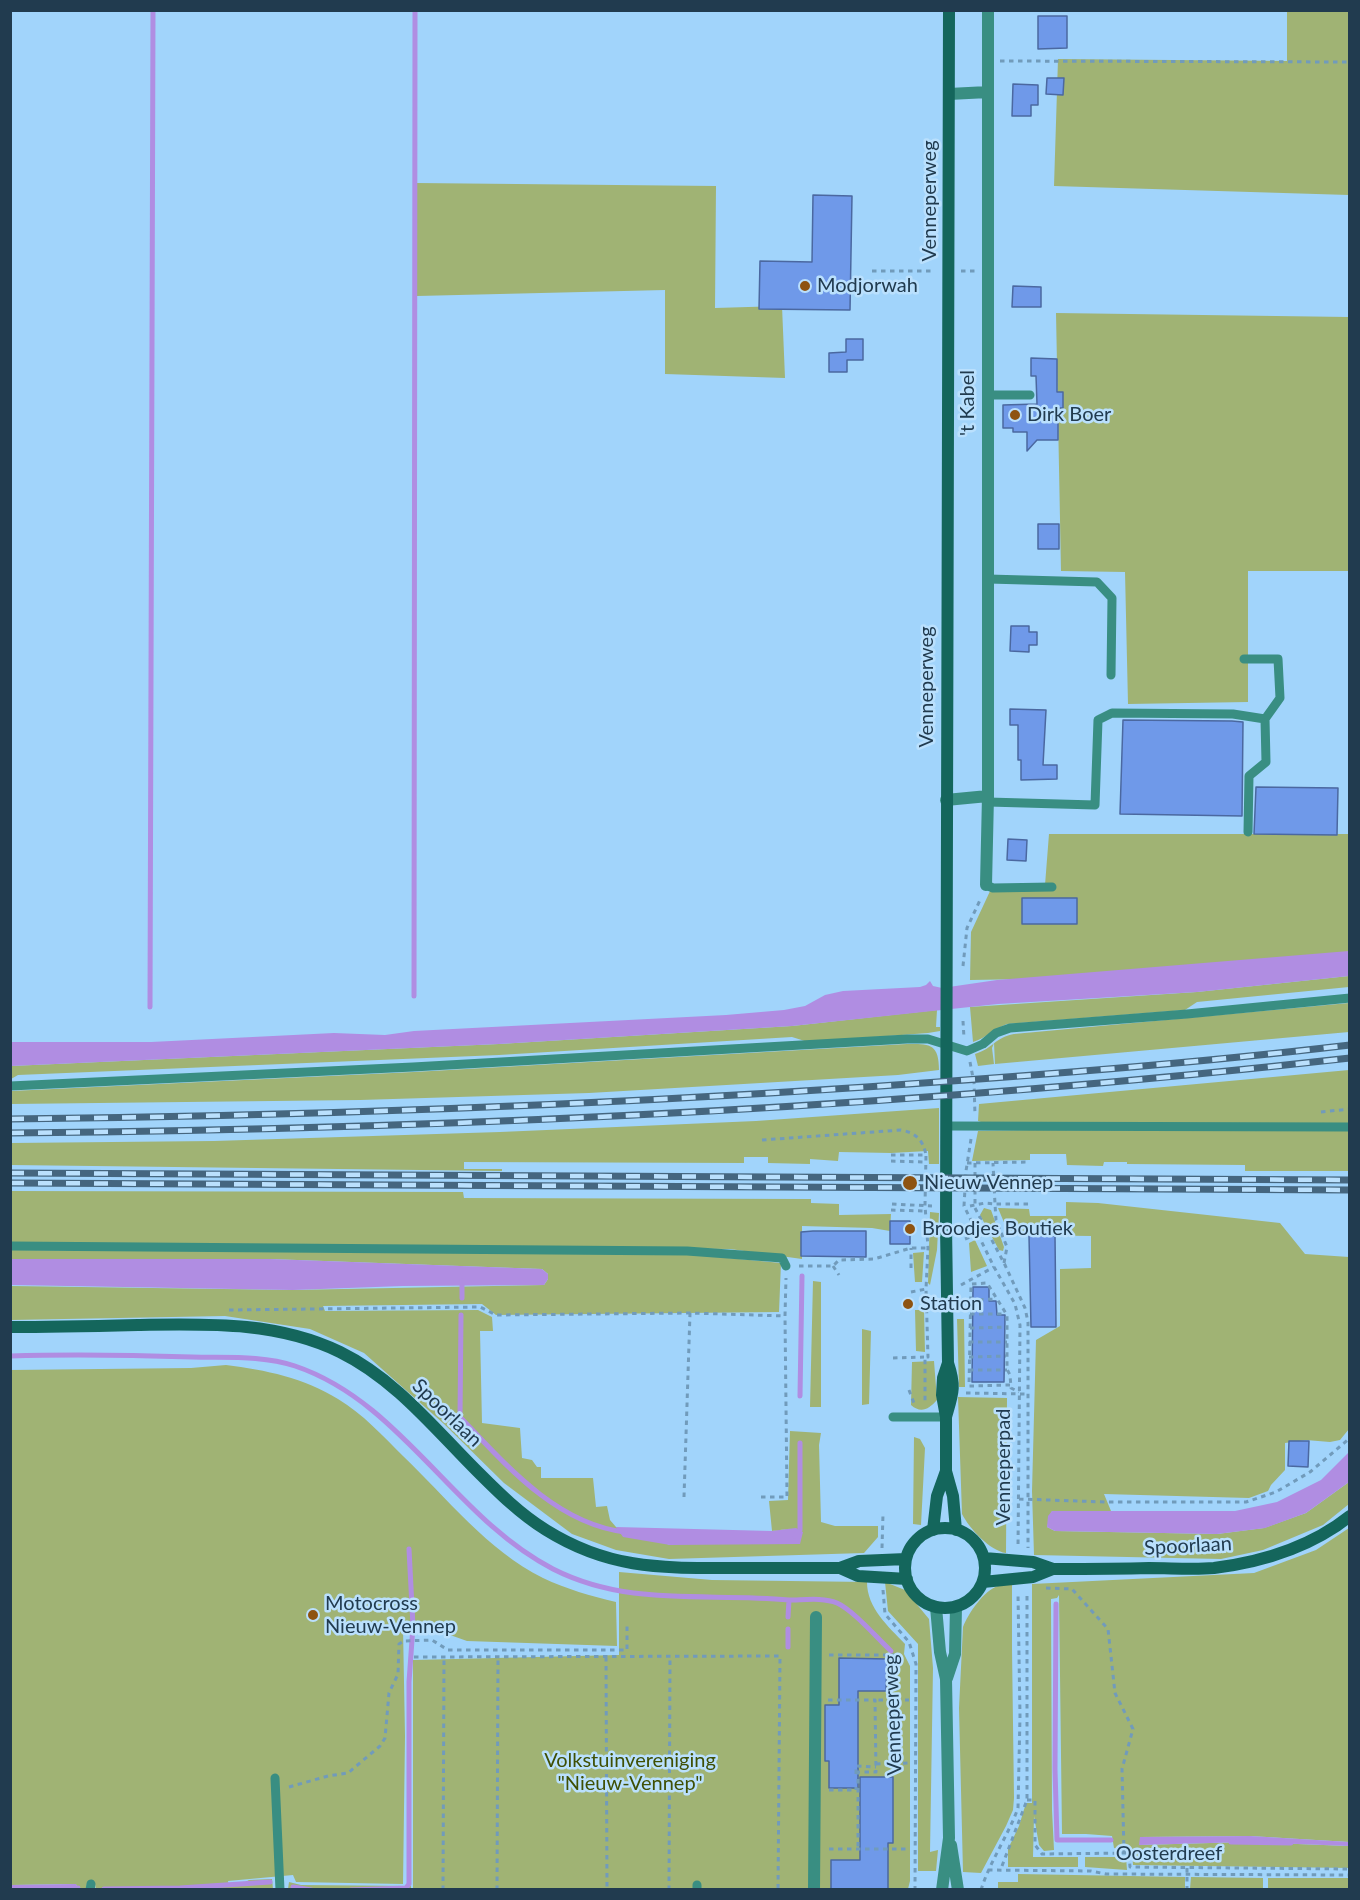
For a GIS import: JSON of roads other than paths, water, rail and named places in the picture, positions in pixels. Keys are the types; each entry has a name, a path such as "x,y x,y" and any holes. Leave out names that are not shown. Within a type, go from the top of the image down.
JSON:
{"main road":[{"name":"Venneperweg","path":"946,1417 954,1393 953,1378 948,1363 947,1292 946,800 953,271 949,10"},
{"name":"Spoorlaan","path":"10,1327 213,1323 259,1328 296,1336 340,1352 382,1379 425,1417 501,1495 544,1529 582,1549 621,1562 661,1568 840,1568 859,1561 906,1559"},
{"name":"Venneperweg","path":"948,1363 943,1378 942,1395 946,1417 946,1471 953,1496 956,1530"},
{"name":"Venneperweg","path":"933,1530 937,1496 946,1471"},
{"name":"Spoorlaan","path":"984,1558 1033,1562 1053,1569 1213,1568 1280,1554 1337,1526 1350,1516"},
{"path":"945,1528 956,1530 968,1536 978,1546 984,1558 983,1582 972,1597 956,1607 936,1607 926,1603 911,1589 907,1579 906,1559 912,1546 921,1536 933,1530 945,1528"},
{"name":"Spoorlaan","path":"840,1568 858,1576 907,1579"},
{"name":"Spoorlaan","path":"983,1582 1022,1582 1053,1569"}],"street":[{"name":"'t Kabel","path":"986,885 988,799 988,10"},
{"path":"949,94 988,92"},
{"path":"946,800 988,799"},
{"path":"936,1607 940,1652 946,1679 949,1838 958,1890"},
{"path":"946,1679 955,1654 956,1607"},
{"path":"814,1890 816,1617"},
{"path":"942,1890 949,1838"}],"lane":[{"path":"987,395 1030,395"},
{"path":"988,579 1096,582 1112,598 1111,675"},
{"path":"1244,659 1278,659 1280,698 1266,719 1266,762 1249,776 1248,832"},
{"path":"988,799 1095,805 1098,720 1112,713 1233,714 1266,719"},
{"path":"986,885 993,888 1052,887"},
{"path":"10,1086 437,1066 907,1039 947,1038 967,1051 983,1044 996,1033 1010,1028 1350,998"},
{"path":"947,1126 1350,1127"},
{"path":"10,1245 687,1251 782,1258 786,1266"},
{"path":"893,1417 946,1417"},
{"path":"275,1778 280,1890"}],"waterway":[{"path":"150,1007 153,10"},
{"path":"414,996 415,10"},
{"path":"800,1396 802,1276"},
{"path":"462,1281 462,1298"},
{"path":"461,1315 460,1417 514,1472 554,1504 600,1527 625,1532"},
{"path":"10,1356 244,1358 270,1360 295,1366 333,1383 367,1406 398,1433 486,1521 518,1547 553,1569 582,1581 640,1594 789,1600"},
{"path":"795,1536 800,1530 800,1443"},
{"path":"351,1890 406,1888 409,1884 409,1682 413,1626 409,1549"},
{"path":"788,1617 789,1600 831,1601 850,1612 891,1651"},
{"path":"1056,1604 1057,1840 1111,1840"},
{"path":"788,1629 788,1647"},
{"path":"1231,1842 1291,1843"},
{"path":"104,1889 180,1888 270,1882"},
{"path":"293,1887 311,1890"},
{"path":"10,1889 78,1888"}],"railway":[{"path":"10,1119 438,1109 652,1100 1108,1069 1350,1045"},
{"path":"10,1133 346,1127 681,1113 1016,1090 1350,1058"},
{"path":"10,1173 1350,1180"},
{"path":"10,1183 1350,1190"}],"place":[{"name":"Modjorwah","path":"805,286"},
{"name":"Dirk Boer","path":"1015,415"},
{"name":"Nieuw Vennep","path":"910,1183"},
{"name":"Broodjes Boutiek","path":"910,1229"},
{"name":"Station","path":"908,1304"},
{"name":"Motocross Nieuw-Vennep","path":"313,1615"}],"park label":[{"name":"Volkstuinvereniging \"Nieuw-Vennep\"","path":"630,1772"}]}
